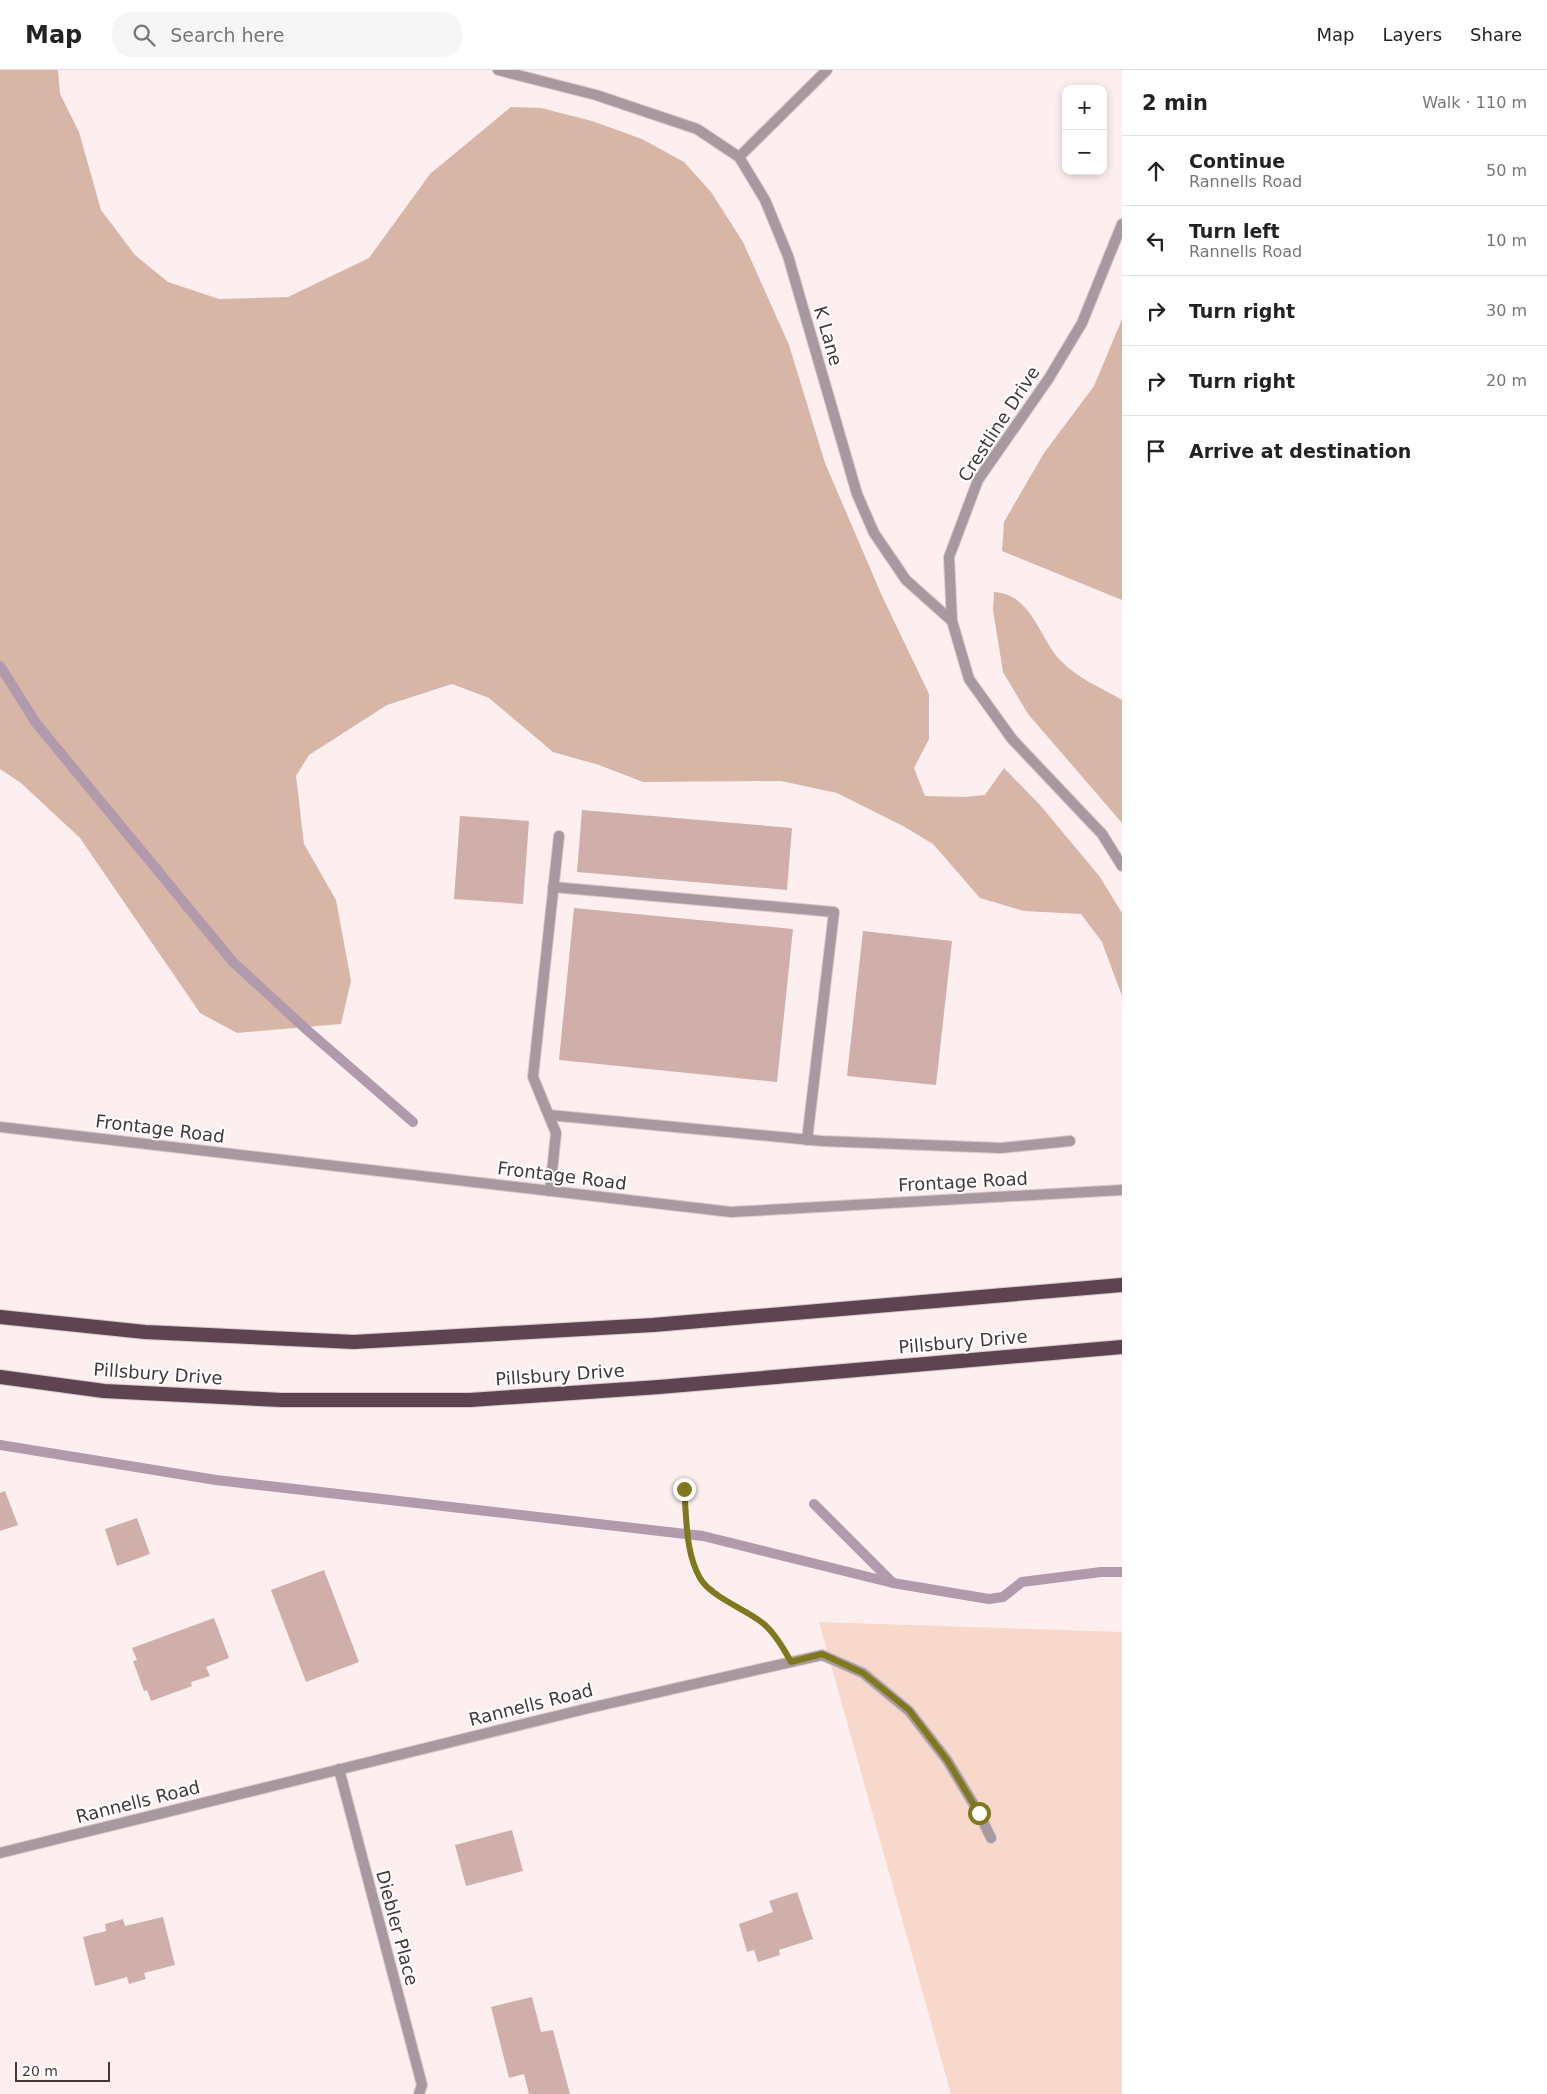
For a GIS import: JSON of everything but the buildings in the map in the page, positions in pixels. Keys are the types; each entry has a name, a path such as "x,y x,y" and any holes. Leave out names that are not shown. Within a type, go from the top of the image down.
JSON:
{"highway":[{"path":"0,1317 145,1332 354,1342 652,1325 1122,1285"},
{"name":"Pillsbury Drive","path":"0,1376 104,1391 281,1400 470,1400 659,1387 1122,1347"}],"street":[{"path":"498,70 596,95 697,129 739,157 827,70"},
{"name":"K Lane","path":"739,157 765,200 788,256 857,494 874,533 906,580 952,621"},
{"name":"Crestline Drive","path":"1122,224 1082,323 1048,378 978,480 949,557 952,621 969,679 1012,739 1102,834 1122,866"},
{"path":"550,1191 556,1133 533,1078 559,836"},
{"path":"553,888 834,912 807,1140"},
{"path":"549,1115 807,1140 1001,1148 1070,1141"},
{"name":"Frontage Road","path":"0,1127 731,1212 1122,1190"},
{"name":"Rannells Road","path":"0,1853 585,1709 822,1654 863,1673 909,1710 947,1760 991,1838"},
{"name":"Diebler Place","path":"339,1770 422,2085 419,2094"}],"path":[{"path":"684,1489 690,1550 701,1580 734,1606 764,1624 778,1641 791,1662"}],"shaded area":[{"path":"0,70 58,70 60,94 79,132 101,210 135,255 168,282 219,299 288,297 369,258 430,174 511,107 541,108 592,121 642,139 684,162 711,192 743,242 789,345 825,463 882,596 929,694 929,739 914,768 925,796 964,797 985,795 1004,768 1040,805 1100,877 1122,913 1122,996 1102,942 1081,914 1024,911 980,898 933,844 903,826 837,793 781,781 643,782 599,765 553,752 489,698 452,684 387,705 309,755 296,776 304,844 336,900 351,981 341,1024 237,1033 200,1013 80,838 21,783 0,769"},
{"path":"1122,319 1122,600 1002,551 1004,522 1044,453 1094,386"},
{"path":"994,592 1017,600 1026,609 1053,652 1067,667 1082,678 1122,700 1122,823 1028,714 1003,672 993,610"},
{"path":"819,1622 1122,1632 1122,2094 951,2094"}],"waterway":[{"path":"0,666 36,723 233,962 307,1030 413,1122"},
{"path":"0,1445 216,1480 703,1536 893,1583 989,1599 1003,1597 1022,1582 1101,1572 1122,1572"},
{"path":"814,1504 893,1583"}],"route":[{"path":"684,1489 691,1558 701,1580 734,1606 764,1624 778,1641 791,1662 822,1654 863,1673 909,1710 947,1760 979,1813"}]}
